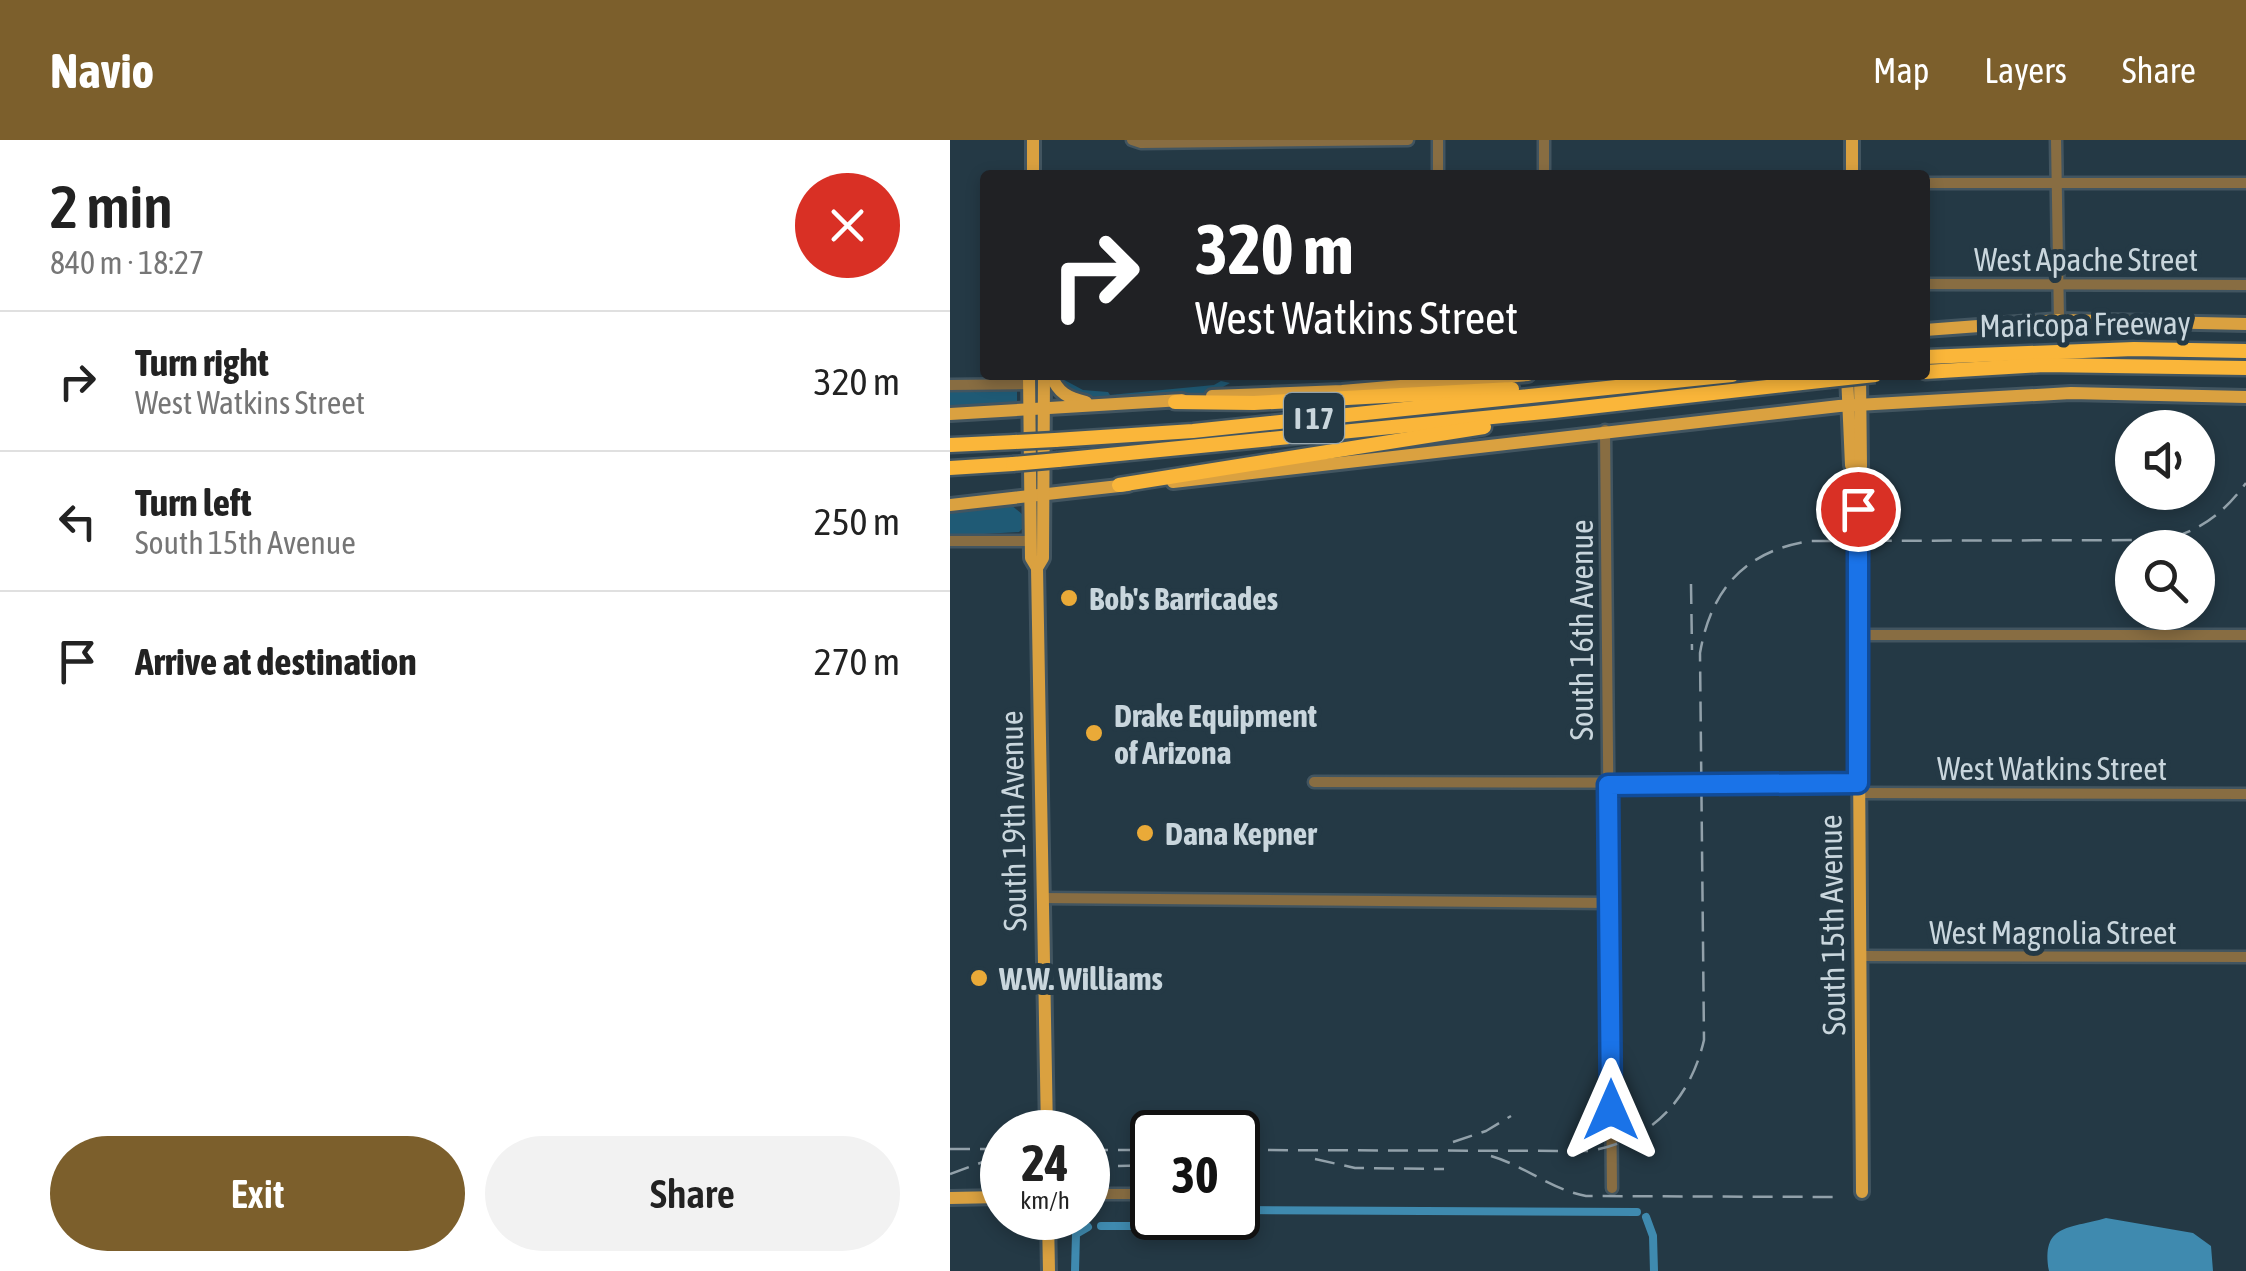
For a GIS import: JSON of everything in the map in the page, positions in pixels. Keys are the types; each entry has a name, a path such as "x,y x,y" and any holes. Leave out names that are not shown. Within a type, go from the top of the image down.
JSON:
{"highway":[{"name":"Maricopa Freeway","path":"1930,357 2134,349 2242,351"},
{"name":"Maricopa Freeway","path":"1930,372 2044,365 2244,368"},
{"name":"I 17","path":"950,445 1212,429 1685,380"},
{"name":"I 17","path":"950,468 1554,411 1829,380"},
{"path":"1175,402 1254,403 1555,386 1572,392"},
{"path":"1120,485 1520,421 1554,411"}],"main road":[{"path":"1033,140 1034,170"},
{"path":"1852,140 1852,170"},
{"path":"1930,330 2058,320 2246,324"},
{"name":"South 19th Avenue","path":"1028,380 1044,558 1036,568"},
{"name":"South 19th Avenue","path":"1047,1110 1036,568 1030,558 1030,541 1048,380"},
{"path":"1052,380 1067,397 1106,405"},
{"path":"950,414 1466,380"},
{"name":"South 15th Avenue","path":"1848,380 1854,405"},
{"name":"South 15th Avenue","path":"1859,380 1851,465 1857,477 1862,1192"},
{"path":"950,505 1854,405 2072,394 2246,397"},
{"path":"950,1198 980,1197"},
{"path":"1048,1240 1049,1271"}],"street":[{"path":"1132,140 1408,140"},
{"path":"1438,140 1438,170"},
{"path":"1544,140 1544,170"},
{"path":"2056,140 2058,320"},
{"path":"1930,183 2246,184"},
{"name":"West Apache Street","path":"1930,284 2246,285"},
{"path":"950,385 1028,380"},
{"name":"South 16th Avenue","path":"1605,430 1612,1188"},
{"path":"950,541 1030,541"},
{"path":"1858,634 2246,635"},
{"name":"West Watkins Street","path":"1314,782 2246,794"},
{"path":"1042,898 1608,903"},
{"name":"West Magnolia Street","path":"1861,956 2246,958"}],"shaded area":[{"path":"1058,380 1110,395 1230,383 1212,393 1080,397 1068,394"},
{"path":"950,391 1017,391 1017,404 950,410"},
{"path":"1011,505 1022,514 1023,528 1019,532 950,536 950,510"},
{"path":"2106,1218 2193,1233 2211,1246 2213,1271 2049,1271 2049,1244 2054,1236 2069,1227"}],"waterway":[{"path":"1260,1210 1637,1212"},
{"path":"1646,1217 1653,1236 1654,1271"},
{"path":"1110,1226 1130,1226"},
{"path":"1075,1271 1076,1240"}],"railway":[{"path":"1260,1150 1589,1151 1631,1138 1649,1127 1678,1099 1698,1062 1704,1040 1700,653 1705,630 1722,592 1750,564 1787,546 1810,541 2163,540 2210,520 2246,483"},
{"path":"1691,584 1692,650"},
{"path":"1453,1142 1486,1131 1511,1116"},
{"path":"950,1149 980,1149"},
{"path":"1110,1150 1130,1150"},
{"path":"1491,1156 1586,1196 1836,1197"},
{"path":"1315,1159 1355,1168 1444,1169"},
{"path":"950,1174 980,1163"},
{"path":"1110,1166 1130,1166"}],"place":[{"name":"Bob's Barricades","path":"1069,598"},
{"name":"Drake Equipment of Arizona","path":"1094,733"},
{"name":"Dana Kepner","path":"1145,833"},
{"name":"W.W. Williams","path":"979,978"}],"route":[{"path":"1611,1110 1608,785 1858,783 1858,509"}]}
